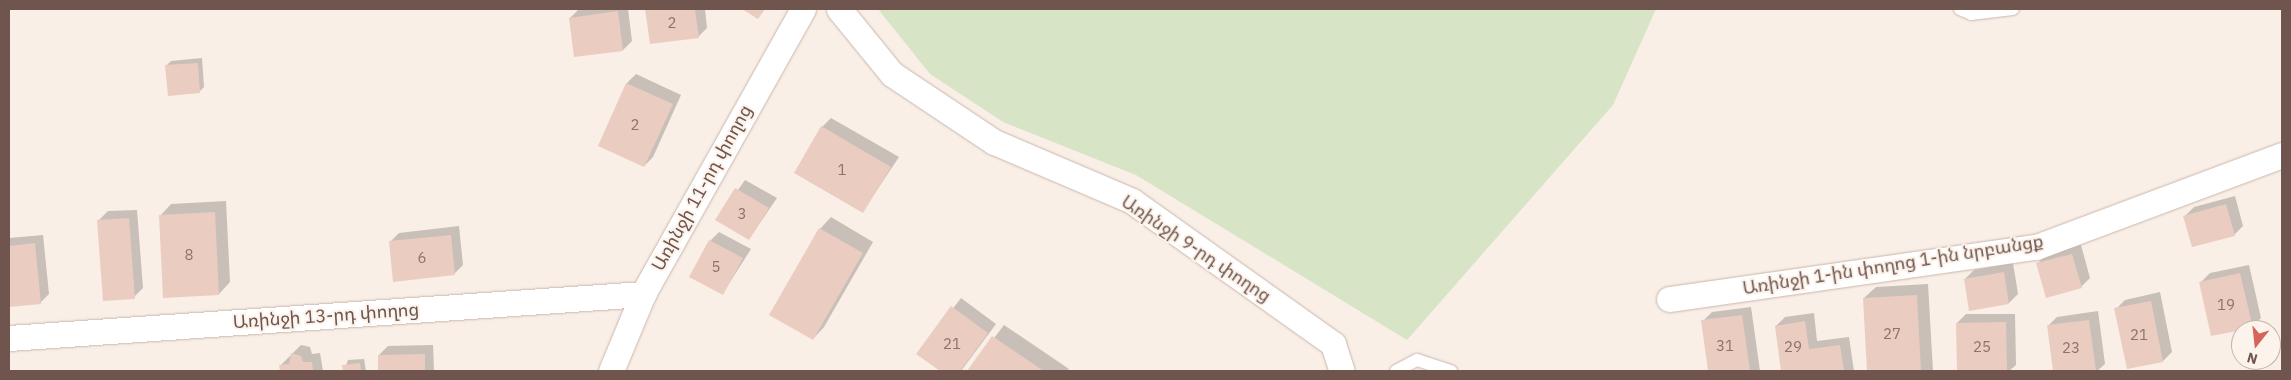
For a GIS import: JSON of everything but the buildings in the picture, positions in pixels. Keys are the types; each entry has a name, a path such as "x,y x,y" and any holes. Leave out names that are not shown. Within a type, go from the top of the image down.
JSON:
{"street":[{"name":"Առինջի 11-րդ փողոց","path":"611,371 643,294 803,9"},
{"name":"Առինջի 9-րդ փողոց","path":"839,9 892,74 994,142 1132,201 1333,344 1342,371"},
{"name":"Առինջի 1-ին փողոց 1-ին նրբանցք","path":"1669,299 2036,247 2282,155"},
{"name":"Առինջի 13-րդ փողոց","path":"9,338 643,294"}],"lane":[{"path":"1960,9 1971,14 2013,9"},
{"path":"1396,371 1417,360 1451,371"}],"green space":[{"path":"878,9 1656,9 1613,105 1407,340 1136,175 1003,122 930,74"}]}
